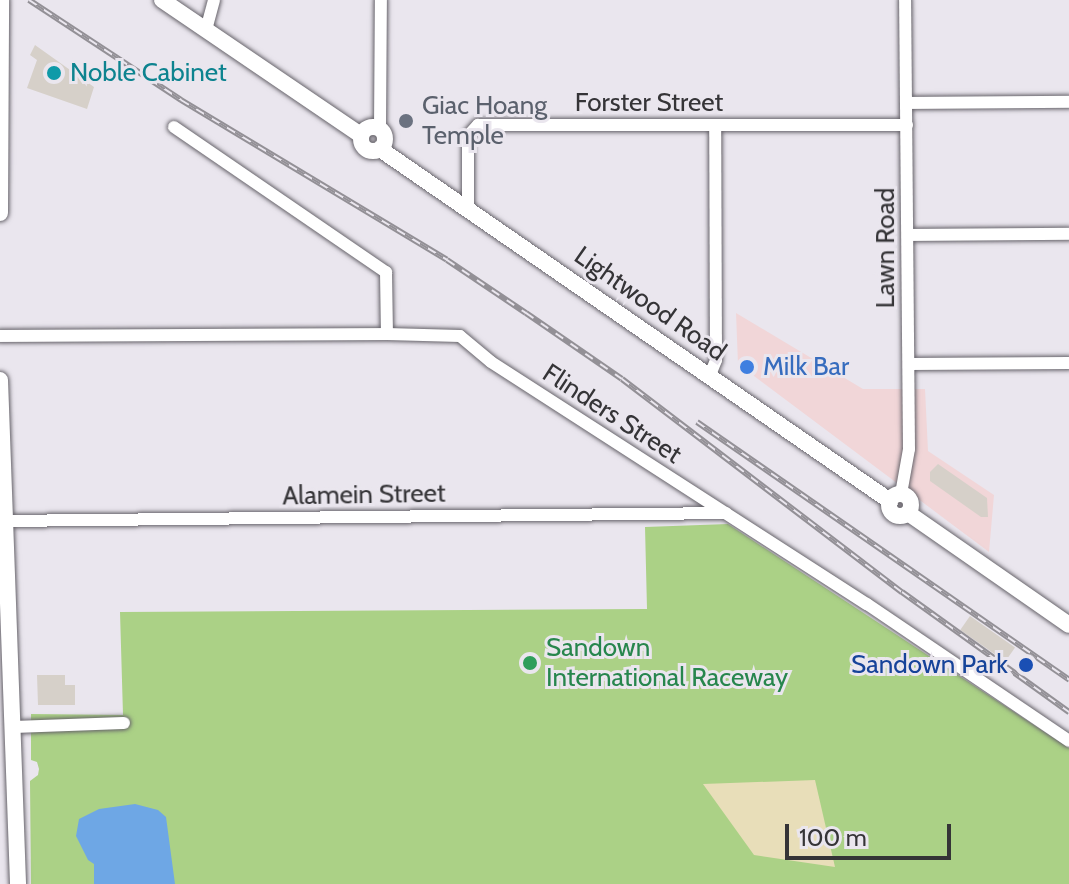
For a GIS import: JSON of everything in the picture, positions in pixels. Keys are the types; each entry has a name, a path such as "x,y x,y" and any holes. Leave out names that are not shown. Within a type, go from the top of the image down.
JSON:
{"main road":[{"path":"0,213 1,0"},
{"path":"162,0 361,135 362,144 368,150 380,149 386,139 380,128 369,127 361,135"},
{"name":"Lightwood Road","path":"380,149 710,375 896,497"},
{"path":"0,380 2,531 18,884"},
{"path":"896,497 910,500 908,513 1069,625"}],"street":[{"path":"206,30 214,0"},
{"path":"380,128 381,0"},
{"name":"Lawn Road","path":"896,497 909,449 905,0"},
{"path":"907,103 1069,102"},
{"name":"Forster Street","path":"468,209 468,136 478,125 907,125"},
{"path":"710,375 716,360 715,126"},
{"path":"174,127 386,272 387,334"},
{"path":"909,235 1069,234"},
{"name":"Flinders Street","path":"0,336 460,336 491,362 726,513 1069,741"},
{"path":"909,364 1069,363"},
{"name":"Alamein Street","path":"2,531 726,513"},
{"path":"13,727 124,723"}],"shaded area":[{"path":"736,313 863,389 925,389 928,451 994,495 989,552 738,364"}],"green space":[{"name":"Sandown International Raceway","path":"728,524 1069,748 1069,884 31,884 30,781 38,775 39,769 37,762 31,760 31,714 123,715 120,612 647,609 645,527"}],"sand":[{"path":"815,780 835,867 754,855 703,784"}],"water":[{"path":"135,804 158,810 166,817 175,884 94,884 94,864 88,860 76,836 79,819 99,809"}],"building":[{"name":"Noble Cabinet","path":"35,45 94,87 87,109 27,88 37,60 30,55"},
{"path":"938,464 987,498 988,517 981,517 930,481 930,472"},
{"path":"970,616 1015,648 1005,661 960,630"},
{"path":"37,675 65,675 65,685 75,685 75,705 38,705"}],"railway":[{"path":"29,0 181,100 447,260 526,313 622,379 902,592 1069,712"},
{"path":"697,422 1069,680"}],"place":[{"name":"Noble Cabinet","path":"54,73"},
{"name":"Giac Hoang Temple","path":"406,121"},
{"name":"Milk Bar","path":"747,367"},
{"name":"Sandown International Raceway","path":"530,663"},
{"name":"Sandown Park","path":"1026,665"}]}
